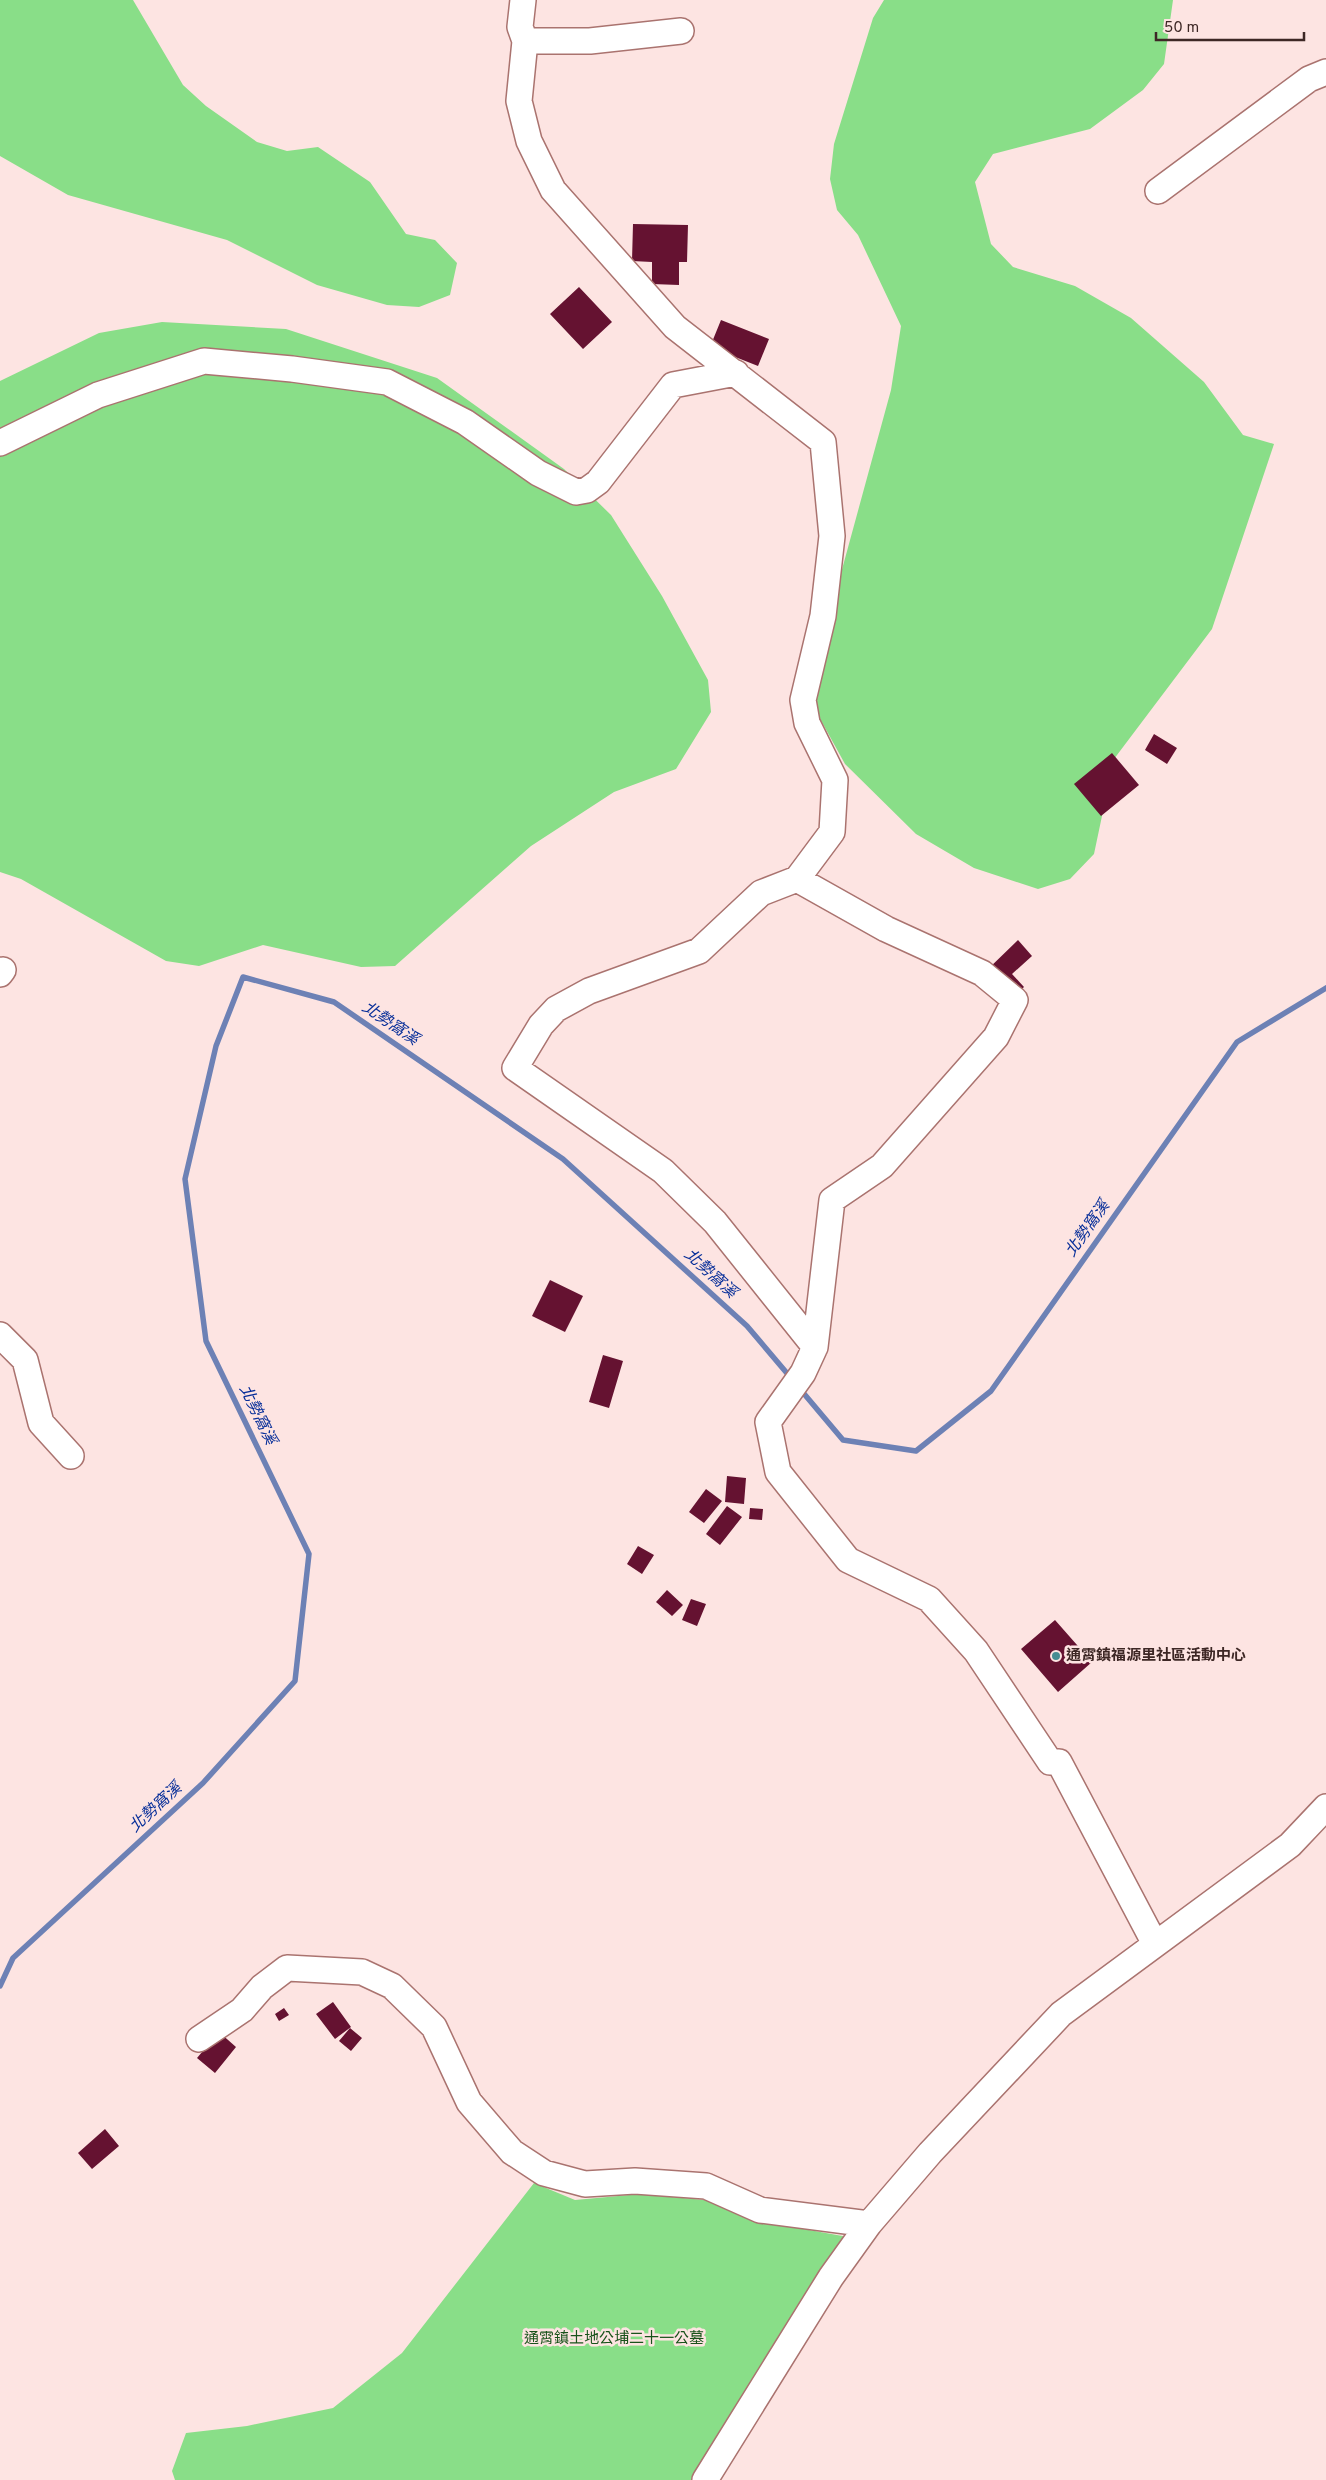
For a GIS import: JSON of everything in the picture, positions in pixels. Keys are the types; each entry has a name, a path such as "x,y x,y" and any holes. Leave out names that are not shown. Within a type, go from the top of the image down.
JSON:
{"street":[{"path":"523,0 520,27 525,40 519,101 529,141 553,190 676,328 823,442 832,536 823,616 803,700 806,723 835,780 835,788 832,832 797,879 761,893 699,951 589,990 556,1009 541,1025 515,1068 663,1171 715,1222 815,1347"},
{"path":"525,40 590,40 681,31"},
{"path":"1158,191 1309,80 1326,72"},
{"path":"0,443 98,395 204,361 292,369 387,382 465,422 538,473 576,492 587,490 598,482 673,385 736,374"},
{"path":"797,879 886,928 982,973 1015,1000 996,1037 882,1166 832,1200 815,1347 803,1373 768,1422 778,1472 848,1560 929,1598 976,1651 1050,1762 1059,1762 1155,1944"},
{"path":"0,1335 25,1360 42,1423 71,1456"},
{"path":"705,2480 831,2277 869,2224 930,2153 1061,2014 1290,1845 1326,1807"},
{"path":"199,2039 242,2010 262,1987 287,1968 362,1972 392,1986 434,2027 469,2102 512,2152 544,2173 585,2184 635,2181 706,2186 760,2210 869,2224"}],"green space":[{"path":"0,0 133,0 183,85 206,106 257,142 287,151 318,147 370,182 406,234 435,240 457,263 450,295 419,307 387,305 317,285 227,240 68,195 0,156"},
{"path":"884,0 1173,0 1164,64 1143,90 1090,129 993,154 975,182 991,244 1013,267 1075,286 1131,318 1204,382 1243,435 1274,444 1212,629 1114,759 1094,854 1070,879 1038,889 974,868 916,834 845,764 813,706 814,672 891,390 901,326 858,235 837,210 830,179 834,144 873,18"},
{"path":"162,322 286,329 437,378 564,469 611,515 662,596 708,680 711,712 676,769 614,792 531,846 395,966 361,967 263,945 199,966 166,961 21,879 0,872 0,381 99,333"},
{"name":"通霄鎮土地公埔二十一公墓","path":"534,2183 575,2200 640,2194 715,2201 748,2219 848,2237 693,2480 175,2480 172,2471 186,2433 247,2426 333,2408 402,2353"}],"building":[{"path":"633,224 688,225 687,262 679,262 679,285 652,284 652,262 632,261"},
{"path":"579,287 612,322 583,349 550,314"},
{"path":"721,320 769,339 758,366 710,347"},
{"path":"1154,734 1177,748 1167,764 1145,750"},
{"path":"1112,753 1139,785 1101,816 1074,784"},
{"path":"1018,940 1032,956 1012,974 1024,987 1010,1000 984,973"},
{"path":"550,1280 583,1296 565,1332 532,1316"},
{"path":"603,1355 623,1361 609,1408 589,1402"},
{"path":"727,1476 746,1478 744,1504 725,1502"},
{"path":"706,1489 722,1501 704,1523 689,1512"},
{"path":"727,1506 742,1517 720,1545 706,1534"},
{"path":"750,1508 763,1509 762,1520 749,1519"},
{"path":"638,1546 654,1555 642,1574 627,1564"},
{"path":"667,1590 683,1605 672,1616 656,1602"},
{"path":"691,1599 706,1604 697,1626 682,1620"},
{"name":"通霄鎮福源里社區活動中心","path":"1055,1620 1092,1662 1058,1692 1021,1649"},
{"path":"333,2002 351,2027 335,2039 316,2014"},
{"path":"284,2008 289,2015 279,2021 275,2014"},
{"path":"350,2028 362,2038 351,2051 339,2041"},
{"path":"219,2032 236,2047 215,2073 197,2058"},
{"path":"105,2129 119,2146 92,2169 78,2153"}],"waterway":[{"name":"北勢窩溪","path":"0,1986 13,1958 203,1783 295,1681 309,1554 206,1341 185,1179 216,1046 243,977 334,1002 563,1159 747,1326 791,1378"},
{"name":"北勢窩溪","path":"800,1389 843,1440 916,1451 991,1391 1237,1042 1326,988"}],"place":[{"name":"通霄鎮福源里社區活動中心","path":"1056,1656"}]}
